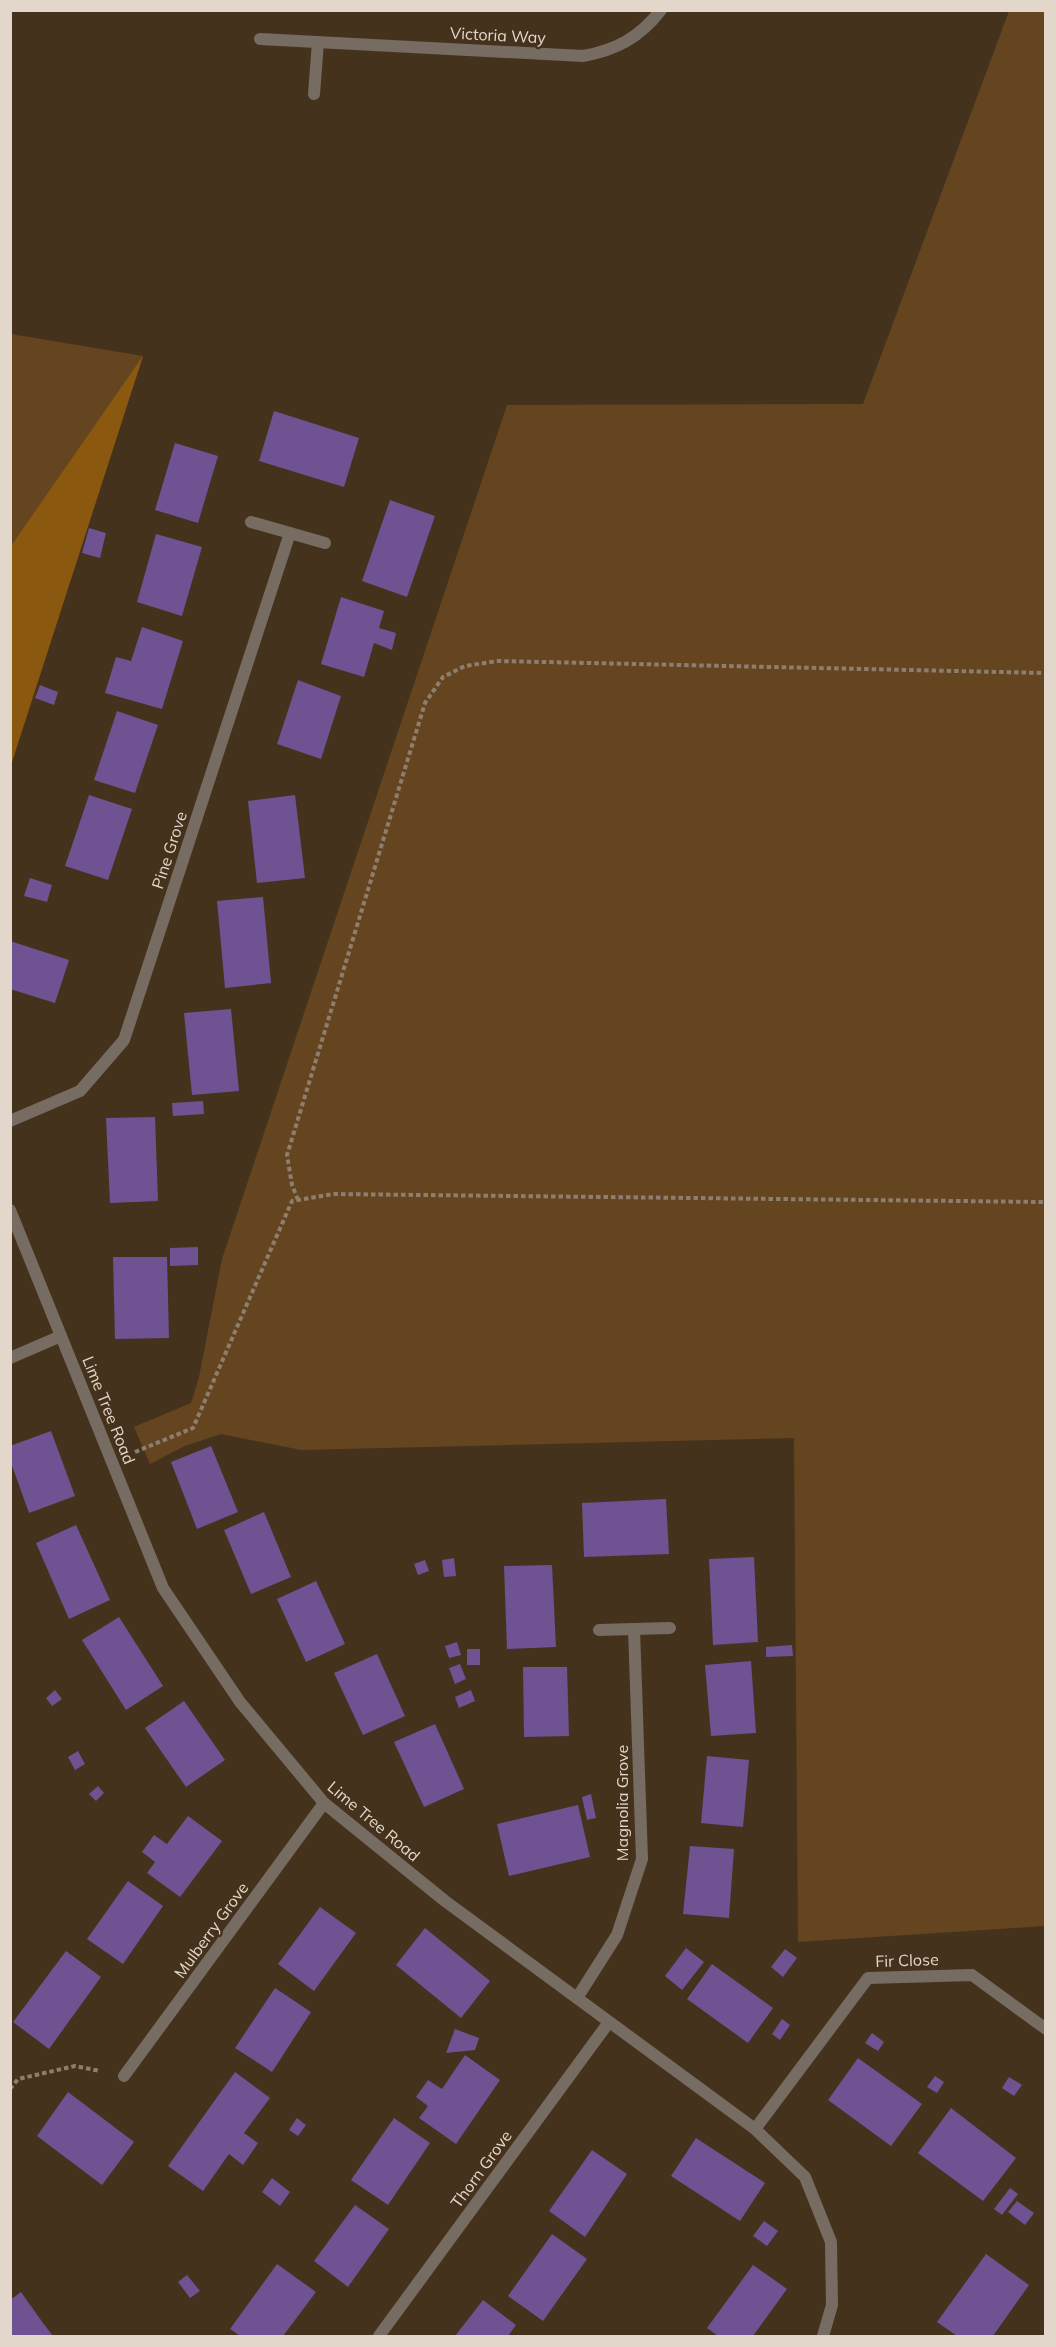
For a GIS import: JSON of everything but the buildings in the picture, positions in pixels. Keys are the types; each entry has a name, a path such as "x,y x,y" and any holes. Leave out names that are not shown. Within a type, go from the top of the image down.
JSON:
{"street":[{"name":"Victoria Way","path":"260,39 583,56 621,46 638,36 661,10"},
{"path":"314,94 318,42"},
{"path":"251,522 325,543"},
{"name":"Pine Grove","path":"10,1121 80,1091 124,1040 290,533"},
{"name":"Lime Tree Road","path":"10,1210 163,1588 240,1702 324,1803 445,1901 755,2129 805,2177 831,2242 832,2305 823,2337"},
{"path":"10,1358 61,1336"},
{"path":"599,1630 670,1628"},
{"name":"Magnolia Grove","path":"577,1998 617,1935 642,1860 634,1629"},
{"name":"Mulberry Grove","path":"124,2076 324,1803"},
{"name":"Fir Close","path":"755,2129 868,1978 972,1975 1046,2029"},
{"name":"Thorn Grove","path":"379,2337 609,2022"}],"path":[{"path":"298,1200 292,1185 287,1155 425,704 443,677 465,666 498,661 1046,673"},
{"path":"112,1461 193,1428 292,1201 334,1194 1046,1202"},
{"path":"10,2088 18,2079 75,2066 124,2076"}],"shaded area":[{"path":"1009,11 1046,11 1045,1926 798,1942 794,1438 301,1450 221,1434 185,1446 150,1464 134,1427 191,1403 199,1377 222,1259 507,405 863,404"},
{"path":"11,334 143,356 11,765"},
{"path":"143,356 11,765 11,546"}]}
